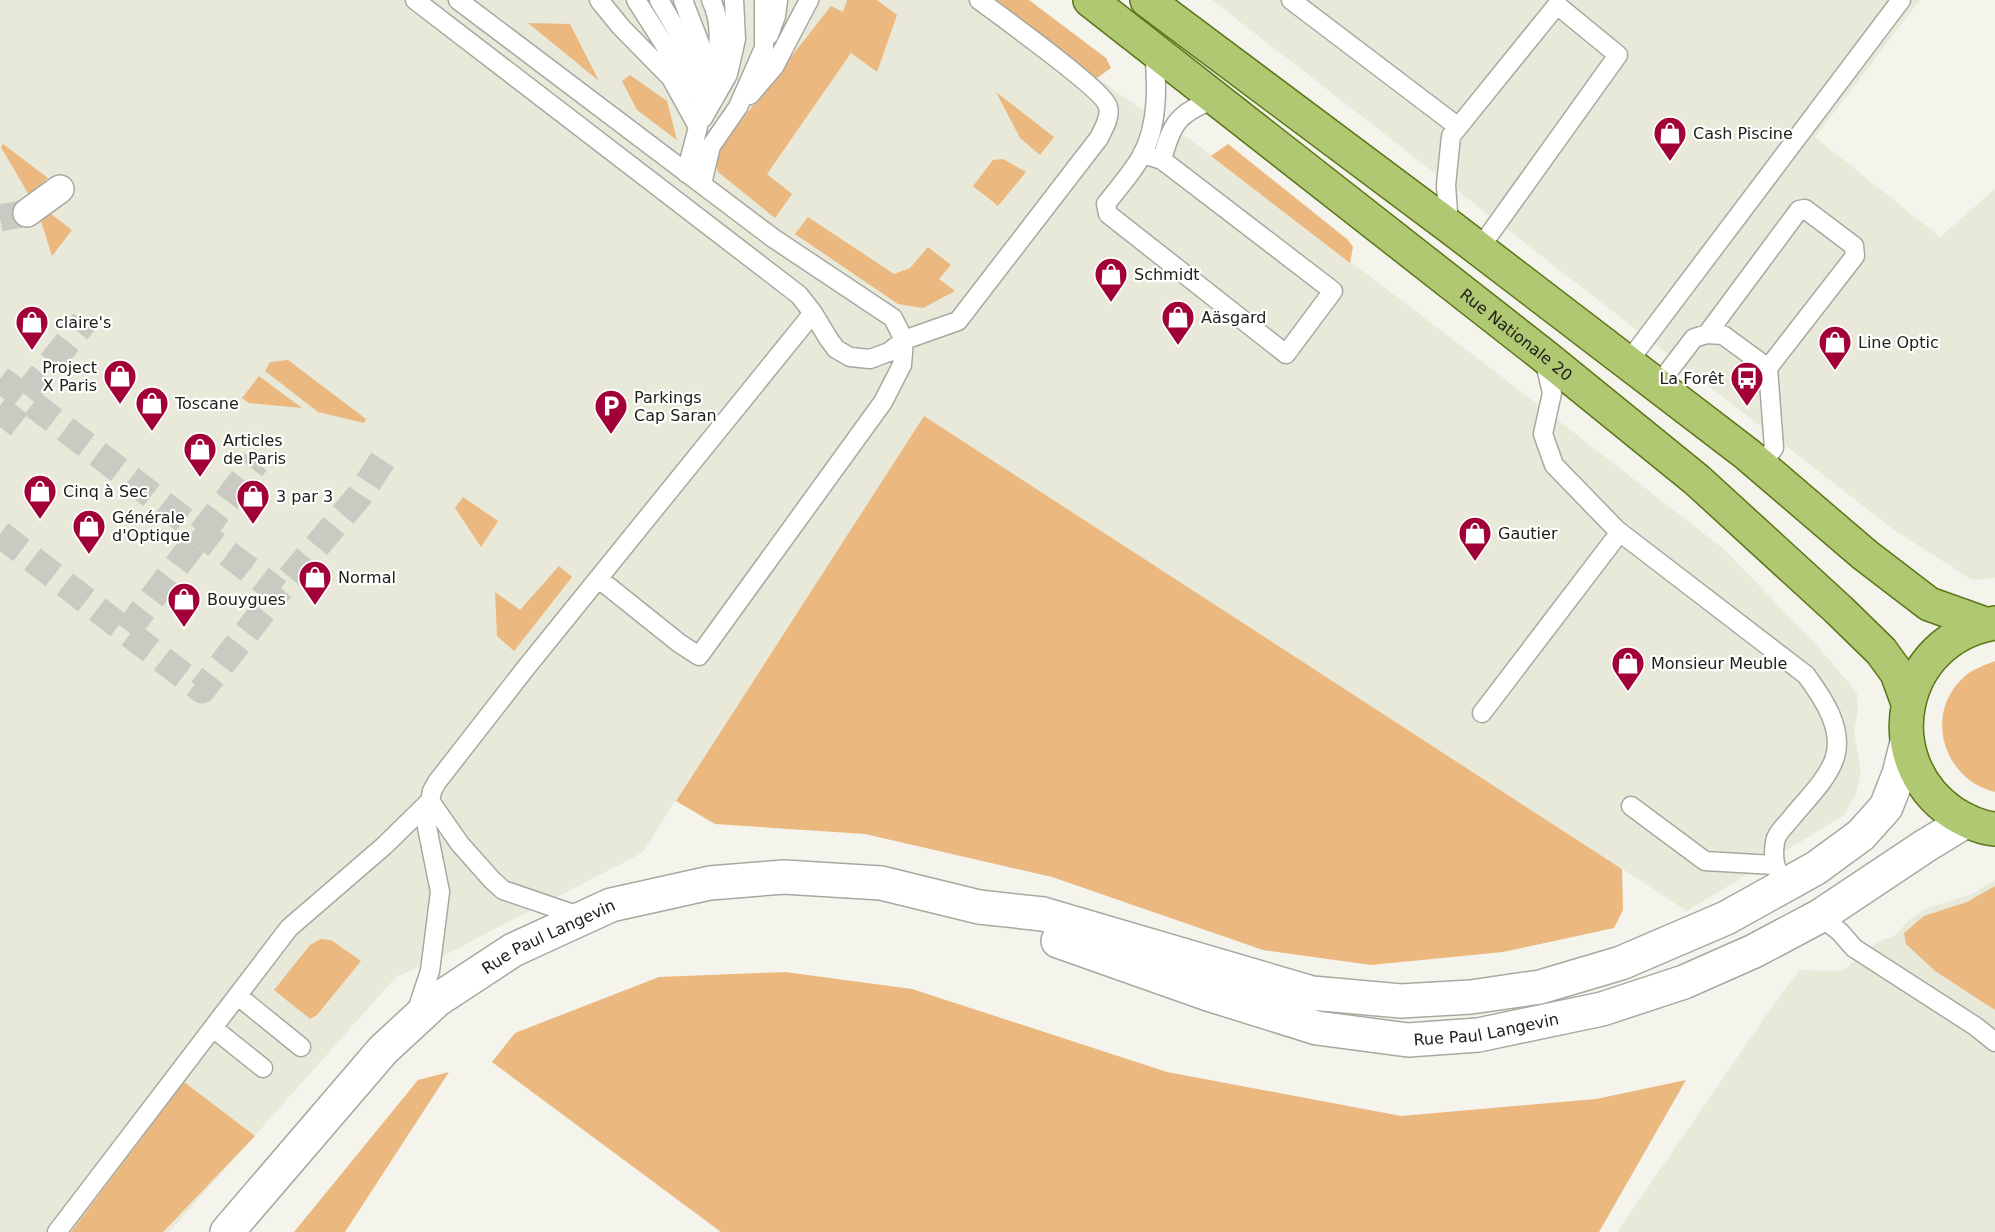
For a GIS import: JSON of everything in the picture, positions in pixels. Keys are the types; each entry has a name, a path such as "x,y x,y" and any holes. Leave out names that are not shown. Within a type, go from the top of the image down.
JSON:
{"main road":[{"name":"Rue Nationale 20","path":"1090,0 1543,355 1696,480 1881,651 1897,673 1908,703"},
{"path":"1164,5 1658,385 1768,457 1865,555 1929,604 1990,624"},
{"path":"1980,825 1937,802 1917,775 1906,742 1905,722 1908,703 1918,676 1935,653 1958,635 1990,624"},
{"name":"Rue Paul Langevin","path":"226,1232 383,1050 437,1000 513,950 611,905 710,883 784,877 881,883 979,907 1043,914 1312,993 1401,1001 1471,997 1540,987 1621,963 1726,918 1779,876 1834,855 1861,835 1886,807 1906,742"},
{"name":"Rue Paul Langevin","path":"979,907 1048,937 1208,994 1317,1028 1407,1040 1478,1035 1602,1009 1694,977 1754,951 1820,916 1925,846 1980,825"},
{"path":"1779,876 1820,916"}],"street":[{"path":"27,213 60,189"}],"lane":[{"path":"415,0 799,295 836,349 850,357 870,359 889,352 904,339 958,321 1099,138 1108,118 1108,106 1103,98 1064,64 979,0"},
{"path":"460,1 485,0"},
{"path":"599,0 621,27 671,78 698,127"},
{"path":"636,0 688,82 698,127"},
{"path":"659,0 683,41 703,93"},
{"path":"683,0 700,44 703,93 698,127"},
{"path":"686,172 718,58 716,10 711,0"},
{"path":"698,127 728,74 736,39 734,0"},
{"path":"764,0 764,48"},
{"path":"738,107 776,16 778,0"},
{"path":"774,67 795,0"},
{"path":"702,184 711,146 738,107 774,67 809,0"},
{"path":"1291,0 1457,126"},
{"path":"1628,362 1901,0"},
{"path":"460,1 773,238 893,318 904,339 902,365 883,402 699,656 598,579"},
{"path":"1449,226 1446,184 1451,135 1557,5 1618,55 1479,249"},
{"path":"1142,154 1162,160 1333,291 1286,354 1108,214 1106,204 1142,154 1151,130 1156,81 1154,49"},
{"path":"1162,160 1168,138 1181,116 1191,108 1217,98"},
{"path":"1707,333 1799,210 1805,209 1854,246 1855,256 1768,368 1768,457"},
{"path":"412,1023 430,972 440,892 426,822 437,782 813,313"},
{"path":"1658,385 1694,338 1707,333 1723,335 1768,368"},
{"path":"1543,355 1551,393 1543,434 1554,465 1620,532 1806,675 1832,717 1836,739 1834,758 1823,778 1775,839 1779,876 1705,861 1631,806"},
{"path":"1482,713 1620,532"},
{"path":"430,801 460,844 503,890 584,917"},
{"path":"57,1232 289,928 384,846 430,801"},
{"path":"1820,916 1840,932 1854,948 1975,1026 1995,1042"},
{"path":"238,996 301,1047"},
{"path":"213,1028 263,1068"}],"shaded area":[{"path":"0,0 996,0 1125,98 1191,140 1725,550 1821,650 1857,693 1858,712 1854,730 1861,773 1856,794 1843,816 1687,911 924,416 642,853 447,954 396,977 169,1232 0,1232"},
{"path":"847,0 877,0 897,15 877,72 851,53 767,174 792,194 775,218 718,172 715,162 718,150 831,6 843,12"},
{"path":"996,0 1029,0 1106,58 1111,68 1097,78"},
{"path":"1212,0 1920,0 1815,137 1940,237 1995,189 1995,578 1972,580 1894,530"},
{"path":"528,23 570,24 599,81"},
{"path":"630,75 667,101 677,140 637,110 622,81"},
{"path":"996,92 1054,137 1040,155 1020,138"},
{"path":"3,144 48,178 29,195 1,147"},
{"path":"1228,144 1348,240 1353,247 1350,263 1211,156"},
{"path":"1003,159 1026,172 998,206 973,186 993,160"},
{"path":"47,211 72,230 52,256 40,218"},
{"path":"808,217 894,274 910,268 928,247 951,265 939,279 955,291 923,308 898,304 795,234"},
{"path":"288,360 366,419 364,423 318,412 265,371 270,362"},
{"path":"259,376 302,408 249,403 242,398"},
{"path":"924,416 1622,869 1623,910 1614,928 1503,952 1371,965 1263,950 1052,877 865,834 715,824 676,801"},
{"path":"463,497 498,521 481,547 455,508"},
{"path":"559,566 572,577 514,651 497,636 495,592 520,610"},
{"path":"1995,661 1995,792 1978,786 1964,776 1953,762 1942,731 1943,714 1949,697 1959,682 1971,672"},
{"path":"1995,880 1995,1232 1617,1232 1774,1004 1800,970 1842,971 1879,941 1894,936 1909,920 1927,908 1972,894"},
{"path":"1995,886 1995,1010 1935,971 1906,944 1904,933 1924,916 1967,902"},
{"path":"321,939 331,940 361,961 317,1015 310,1019 274,990 310,945"},
{"path":"785,972 912,989 1167,1072 1401,1116 1596,1099 1686,1080 1599,1232 721,1232 492,1062 515,1033 659,977"},
{"path":"449,1072 345,1232 294,1232 418,1080"},
{"path":"184,1082 255,1136 163,1232 71,1232"}],"tunnel":[{"path":"0,218 27,213"},
{"path":"0,427 84,322"},
{"path":"0,379 278,592 360,495 389,450"},
{"path":"127,631 256,462"},
{"path":"0,534 202,690 278,592"}],"place":[{"name":"Cash Piscine","path":"1670,162"},
{"name":"Schmidt","path":"1111,303"},
{"name":"Aäsgard","path":"1178,346"},
{"name":"claire's","path":"32,351"},
{"name":"Line Optic","path":"1835,371"},
{"name":"Project X Paris","path":"120,405"},
{"name":"La Forêt","path":"1747,407"},
{"name":"Toscane","path":"152,432"},
{"name":"Parkings Cap Saran","path":"611,435"},
{"name":"Articles de Paris","path":"200,478"},
{"name":"Cinq à Sec","path":"40,520"},
{"name":"3 par 3","path":"253,525"},
{"name":"Générale d'Optique","path":"89,555"},
{"name":"Gautier","path":"1475,562"},
{"name":"Normal","path":"315,606"},
{"name":"Bouygues","path":"184,628"},
{"name":"Monsieur Meuble","path":"1628,692"}]}
